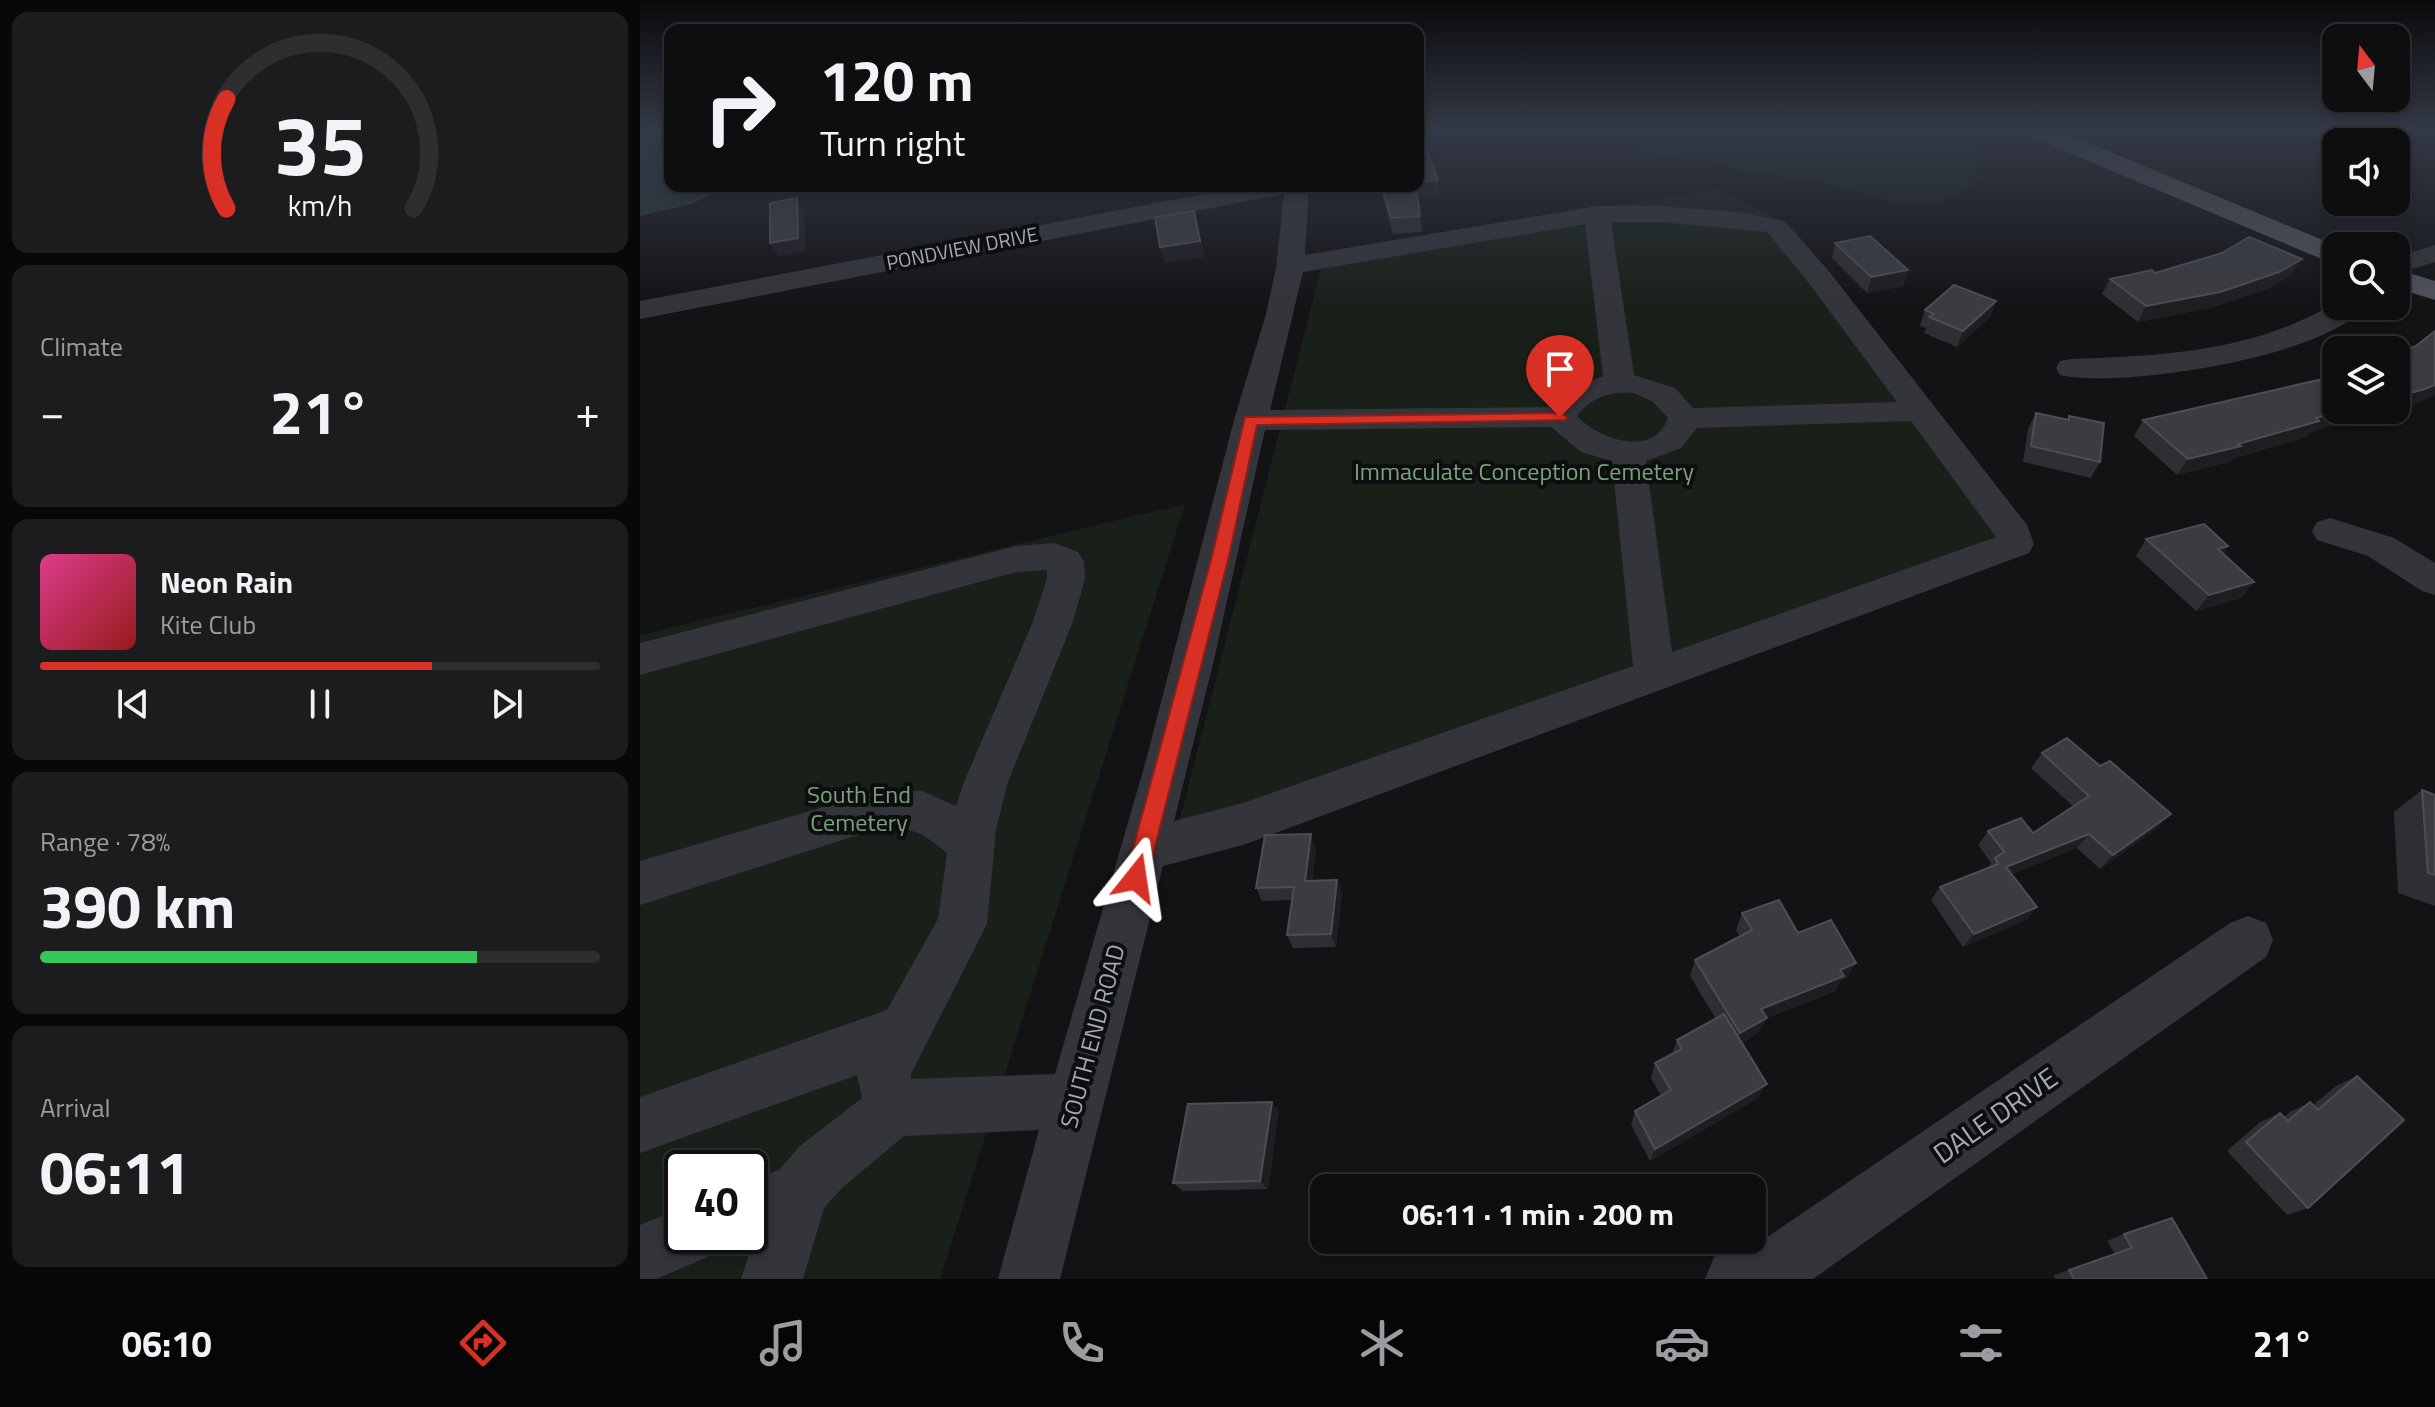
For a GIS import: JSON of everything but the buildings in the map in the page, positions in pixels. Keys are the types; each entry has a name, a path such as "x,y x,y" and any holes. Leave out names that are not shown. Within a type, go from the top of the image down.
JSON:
{"main road":[{"path":"2175,189 2322,250"},
{"path":"2410,283 2435,291"}],"street":[{"name":"PONDVIEW DRIVE","path":"640,310 1254,192"},
{"name":"SOUTH END ROAD","path":"1029,1279 1072,1101 1144,850 1221,556 1250,420 1286,293 1296,192"},
{"path":"1144,850 1243,824 2014,547 2014,534 1818,276 1775,226 1675,215 1597,214 1288,266"},
{"path":"1597,214 1619,382"},
{"path":"2410,261 2435,253"},
{"path":"2071,368 2142,366 2208,358 2279,341 2331,320"},
{"path":"1560,417 1577,397 1599,386 1619,382 1638,384 1662,393 1675,404 1684,418"},
{"path":"1684,418 1919,411"},
{"path":"1250,420 1560,417 1591,444 1619,453 1652,449 1671,440 1684,418"},
{"path":"1628,452 1655,677"},
{"path":"2330,531 2381,547 2435,581"},
{"path":"640,659 1016,559 1054,556 1065,561 1068,569 1061,598 1027,689 993,764 979,806 962,924 894,1070 821,1167 775,1201 772,1279"},
{"path":"640,883 954,787 993,764"},
{"path":"893,807 918,808 936,816 972,845"},
{"name":"DALE DRIVE","path":"1736,1279 1773,1270 2248,940"},
{"path":"640,1125 816,1062 894,1070 1072,1101"},
{"path":"640,1255 664,1245"}],"green space":[{"name":"Immaculate Conception Cemetery","path":"1719,189 1794,228 2029,545 1170,858 1324,257"},
{"path":"1853,189 1966,189 1950,198 1918,204 1886,200"},
{"name":"South End Cemetery","path":"1185,504 940,1279 640,1279 640,635"}],"shaded area":[{"path":"640,189 717,192 691,204 640,216"}],"route":[{"path":"1136,878 1221,556 1250,420 1560,417"}]}
